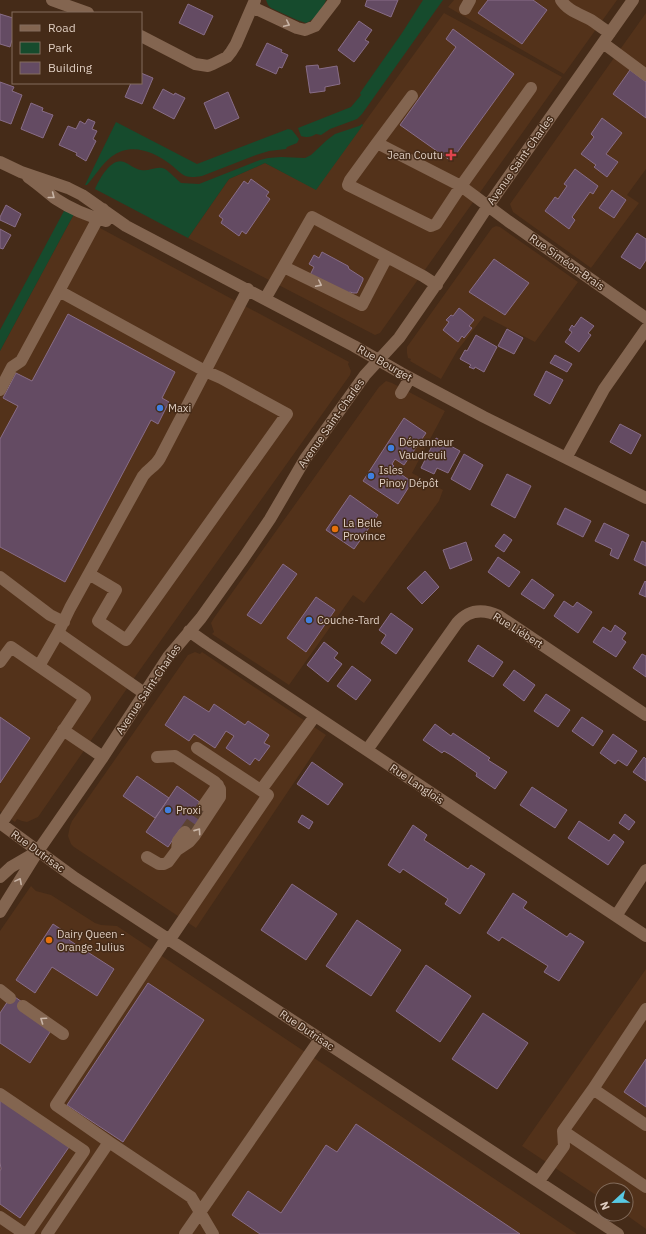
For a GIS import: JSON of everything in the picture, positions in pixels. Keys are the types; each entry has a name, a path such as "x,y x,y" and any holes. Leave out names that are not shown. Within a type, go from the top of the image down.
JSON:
{"street":[{"path":"52,0 85,12"},
{"path":"142,37 195,64 208,66 226,57 231,52 236,44 253,4 297,28 306,30 315,26 335,0"},
{"path":"561,0 563,4 574,12 590,20 606,38 646,74"},
{"name":"Avenue Saint-Charles","path":"0,912 38,851 103,757 168,657 200,618 239,565 270,519 305,459 365,375 399,338 437,285 488,206 633,0"},
{"path":"412,96 350,180 348,185 431,226 436,224 461,186 531,88"},
{"name":"Rue Siméon-Brais","path":"377,143 461,186 646,318"},
{"name":"Rue Bourget","path":"0,162 21,172 68,188 86,197 101,214 248,289 484,417 646,498"},
{"path":"0,390 12,367 21,361 101,214"},
{"path":"266,299 312,217 437,285"},
{"path":"284,267 362,305 387,257"},
{"path":"39,666 143,476 157,463 248,289"},
{"path":"59,291 287,414 126,640 98,621 116,590 89,574"},
{"path":"566,458 604,389 646,329"},
{"path":"401,393 410,378"},
{"path":"0,577 50,615 61,628 144,693"},
{"name":"Rue Liébert","path":"367,750 457,623 466,615 476,611 488,612 499,616 646,715"},
{"name":"Rue Langlois","path":"189,631 646,936"},
{"path":"0,662 11,647 85,698 1,823"},
{"path":"261,790 316,716"},
{"path":"63,730 103,757"},
{"path":"197,748 268,795 168,938 56,1105 191,1197 213,1234"},
{"path":"147,857 159,864 168,862 177,850 189,842 195,835 220,797 220,789 218,785 175,756 157,757"},
{"path":"204,805 218,785"},
{"name":"Rue Dutrisac","path":"1,823 75,878 618,1234"},
{"path":"177,850 178,841 185,832"},
{"name":"Avenue Saint-Charles","path":"0,877 11,867 38,851"},
{"path":"616,916 646,870"},
{"path":"0,990 10,998"},
{"path":"23,1006 63,1034"},
{"path":"539,1182 564,1146 564,1131 646,1009"},
{"path":"186,1234 320,1039"},
{"path":"593,1089 646,1125"},
{"path":"0,1094 84,1151 26,1234 0,1217"},
{"path":"564,1131 646,1187"},
{"path":"47,1234 109,1142"}],"shaded area":[{"path":"454,0 617,0 564,74 448,7"},
{"path":"444,13 562,77 380,333 375,335 188,238 229,179 265,163 316,189"},
{"path":"646,13 646,169 627,195 639,203 591,268 513,212 510,204"},
{"path":"74,214 349,362 348,364 351,371 350,375 137,674 38,817 27,822 17,819 15,822 0,811 0,351"},
{"path":"496,226 500,227 578,282 535,342 484,316 457,351 441,379 410,361 411,359 408,358 407,347 492,228"},
{"path":"386,381 445,411 412,473 443,490 439,501 364,603 353,595 289,685 212,634 214,632 211,623 379,387"},
{"path":"195,652 200,654 202,652 326,735 196,928 74,847 68,836 72,821 188,655"},
{"path":"31,886 36,891 51,895 95,923 117,926 577,1234 0,1234 0,931"},
{"path":"646,969 646,1229 634,1220 634,1182 594,1182 594,1194 522,1146"}],"green space":[{"path":"266,0 326,0 318,13 306,23 271,8"},
{"path":"423,0 443,0 362,114 357,119 330,129 321,135 316,134 308,137 301,136 298,128 351,107 361,95 360,93"},
{"path":"116,122 197,164 288,129 292,130 299,139 297,143 287,147 286,149 269,151 256,155 196,177 184,175 163,159 149,152 134,149 126,150 118,152 107,160 87,185 85,185"},
{"path":"362,124 363,125 316,190 265,163 229,179 188,238 95,189 106,170 119,161 141,170 162,168 167,170 181,183 199,184 268,158 305,158 311,155 335,134"},
{"path":"64,211 74,214 0,351 0,330"}],"building":[{"path":"367,0 398,0 391,17 365,6"},
{"path":"488,0 533,0 547,10 522,44 478,13"},
{"path":"188,4 213,16 204,35 179,23"},
{"path":"0,14 12,18 12,40 10,47 0,44"},
{"path":"359,21 372,30 365,40 369,42 354,62 338,50"},
{"path":"453,29 514,74 451,161 400,125 456,47 446,39"},
{"path":"267,43 282,50 281,52 288,55 282,68 279,67 276,74 256,65"},
{"path":"318,65 319,69 337,66 340,84 325,87 325,91 310,93 306,66"},
{"path":"630,70 646,82 646,118 613,94"},
{"path":"142,73 153,78 142,104 125,97 131,84 142,84"},
{"path":"0,82 14,87 12,91 22,95 11,124 0,120"},
{"path":"163,89 174,95 175,93 185,98 174,119 153,108"},
{"path":"228,92 239,118 215,129 204,103"},
{"path":"31,103 43,108 42,111 53,115 43,138 21,129"},
{"path":"602,118 622,133 606,154 618,162 607,177 594,167 596,165 581,154 594,137 591,134"},
{"path":"88,119 95,122 92,129 97,131 93,139 96,141 86,161 76,155 77,153 59,145 68,126 76,129 80,121 85,124"},
{"path":"575,169 598,186 593,194 590,192 572,217 575,220 569,229 545,211 555,197 558,199 567,186 564,184"},
{"path":"251,179 269,192 266,196 270,199 246,234 242,231 239,236 221,223 223,219 219,216 244,181 248,184"},
{"path":"612,190 626,200 614,218 599,208"},
{"path":"6,205 21,214 15,227 0,220"},
{"path":"0,229 11,235 3,249 0,248"},
{"path":"637,233 646,239 646,260 640,269 621,257"},
{"path":"322,252 348,266 349,269 363,278 357,293 350,292 346,294 310,275 314,267 309,264 314,255 319,258"},
{"path":"494,259 529,283 505,315 469,292"},
{"path":"459,308 474,320 469,326 472,328 464,338 462,336 458,342 443,330 449,322 446,320 451,315 453,316"},
{"path":"68,314 175,372 162,398 169,402 158,424 151,420 65,582 0,547 0,439 18,406 3,398 16,373 32,381"},
{"path":"581,317 594,326 588,333 591,335 579,352 565,342 572,332 569,330 572,325 574,327"},
{"path":"507,329 523,338 514,354 498,346"},
{"path":"476,335 497,347 484,372 475,367 474,369 469,367 471,365 460,359 465,350 467,351"},
{"path":"555,355 572,364 567,372 550,363"},
{"path":"546,371 563,380 550,404 534,395"},
{"path":"404,418 426,433 404,465 395,459 392,464 394,466 392,468 412,482 398,504 363,481"},
{"path":"620,424 641,435 631,454 610,442"},
{"path":"436,438 460,451 448,473 437,468 434,474 421,468"},
{"path":"464,454 483,465 470,490 451,479"},
{"path":"507,474 531,486 515,518 491,505"},
{"path":"350,495 378,515 354,549 326,530"},
{"path":"565,508 591,521 583,537 557,524"},
{"path":"604,523 629,535 618,559 610,555 612,549 595,541"},
{"path":"504,534 512,540 504,552 495,546"},
{"path":"642,541 646,543 646,566 634,560"},
{"path":"466,542 472,560 450,569 443,550"},
{"path":"498,557 520,572 509,587 488,572"},
{"path":"283,564 297,574 261,624 247,615"},
{"path":"425,571 439,587 422,604 407,588"},
{"path":"532,579 554,595 544,609 521,594"},
{"path":"645,581 646,582 646,597 639,594"},
{"path":"316,597 335,610 306,652 287,638"},
{"path":"564,601 573,607 577,602 592,612 578,633 554,616"},
{"path":"391,613 413,629 396,654 381,643 386,635 379,630"},
{"path":"615,625 626,633 622,639 626,642 616,657 593,642 603,627 611,632"},
{"path":"324,642 338,653 334,658 342,664 328,682 307,665"},
{"path":"478,645 503,662 493,677 468,661"},
{"path":"642,654 646,656 646,677 633,668"},
{"path":"352,666 371,680 356,700 337,686"},
{"path":"514,670 535,685 524,701 503,685"},
{"path":"546,694 570,710 558,727 534,711"},
{"path":"184,696 209,712 214,704 245,725 248,721 269,735 264,743 270,746 259,761 255,758 250,765 226,748 234,736 226,731 215,748 194,734 189,741 165,725"},
{"path":"0,717 30,738 0,783"},
{"path":"582,717 603,731 593,746 572,731"},
{"path":"435,724 451,736 453,733 490,758 488,760 507,772 495,789 476,776 477,773 451,755 444,751 442,753 423,740"},
{"path":"613,734 637,751 627,766 618,760 615,764 600,753"},
{"path":"644,757 646,759 646,781 633,772"},
{"path":"312,762 343,784 328,805 297,784"},
{"path":"137,776 169,798 155,818 123,796"},
{"path":"177,786 208,808 189,835 180,829 168,847 146,832"},
{"path":"532,787 567,810 555,828 520,805"},
{"path":"625,814 635,822 629,830 619,823"},
{"path":"302,815 313,822 309,829 298,822"},
{"path":"579,821 609,841 614,834 624,842 608,865 568,838"},
{"path":"413,825 427,835 424,840 468,869 471,865 485,874 460,914 445,904 448,899 403,869 400,873 388,865"},
{"path":"292,884 337,914 306,960 261,930"},
{"path":"513,893 527,902 523,908 567,937 570,933 584,942 559,981 544,972 548,966 502,937 499,941 487,933"},
{"path":"357,920 401,950 371,996 326,966"},
{"path":"53,924 71,936 69,940 114,969 97,996 52,967 35,993 16,980"},
{"path":"426,965 471,996 440,1042 396,1011"},
{"path":"148,983 204,1020 123,1142 67,1105"},
{"path":"12,995 25,1004 52,1029 30,1063 0,1043 0,1013"},
{"path":"483,1013 528,1043 497,1089 452,1059"},
{"path":"646,1059 646,1107 624,1092"},
{"path":"0,1100 69,1147 20,1218 0,1204"},
{"path":"356,1124 520,1234 260,1234 232,1215 248,1191 281,1213 326,1145 337,1152"}],"tunnel":[{"path":"185,832 204,805"}],"place":[{"name":"Jean Coutu","path":"451,155"},
{"name":"Maxi","path":"160,408"},
{"name":"Dépanneur Vaudreuil","path":"391,448"},
{"name":"Isles Pinoy Dépôt","path":"371,476"},
{"name":"La Belle Province","path":"335,529"},
{"name":"Couche-Tard","path":"309,620"},
{"name":"Proxi","path":"168,810"},
{"name":"Dairy Queen - Orange Julius","path":"49,940"}]}
